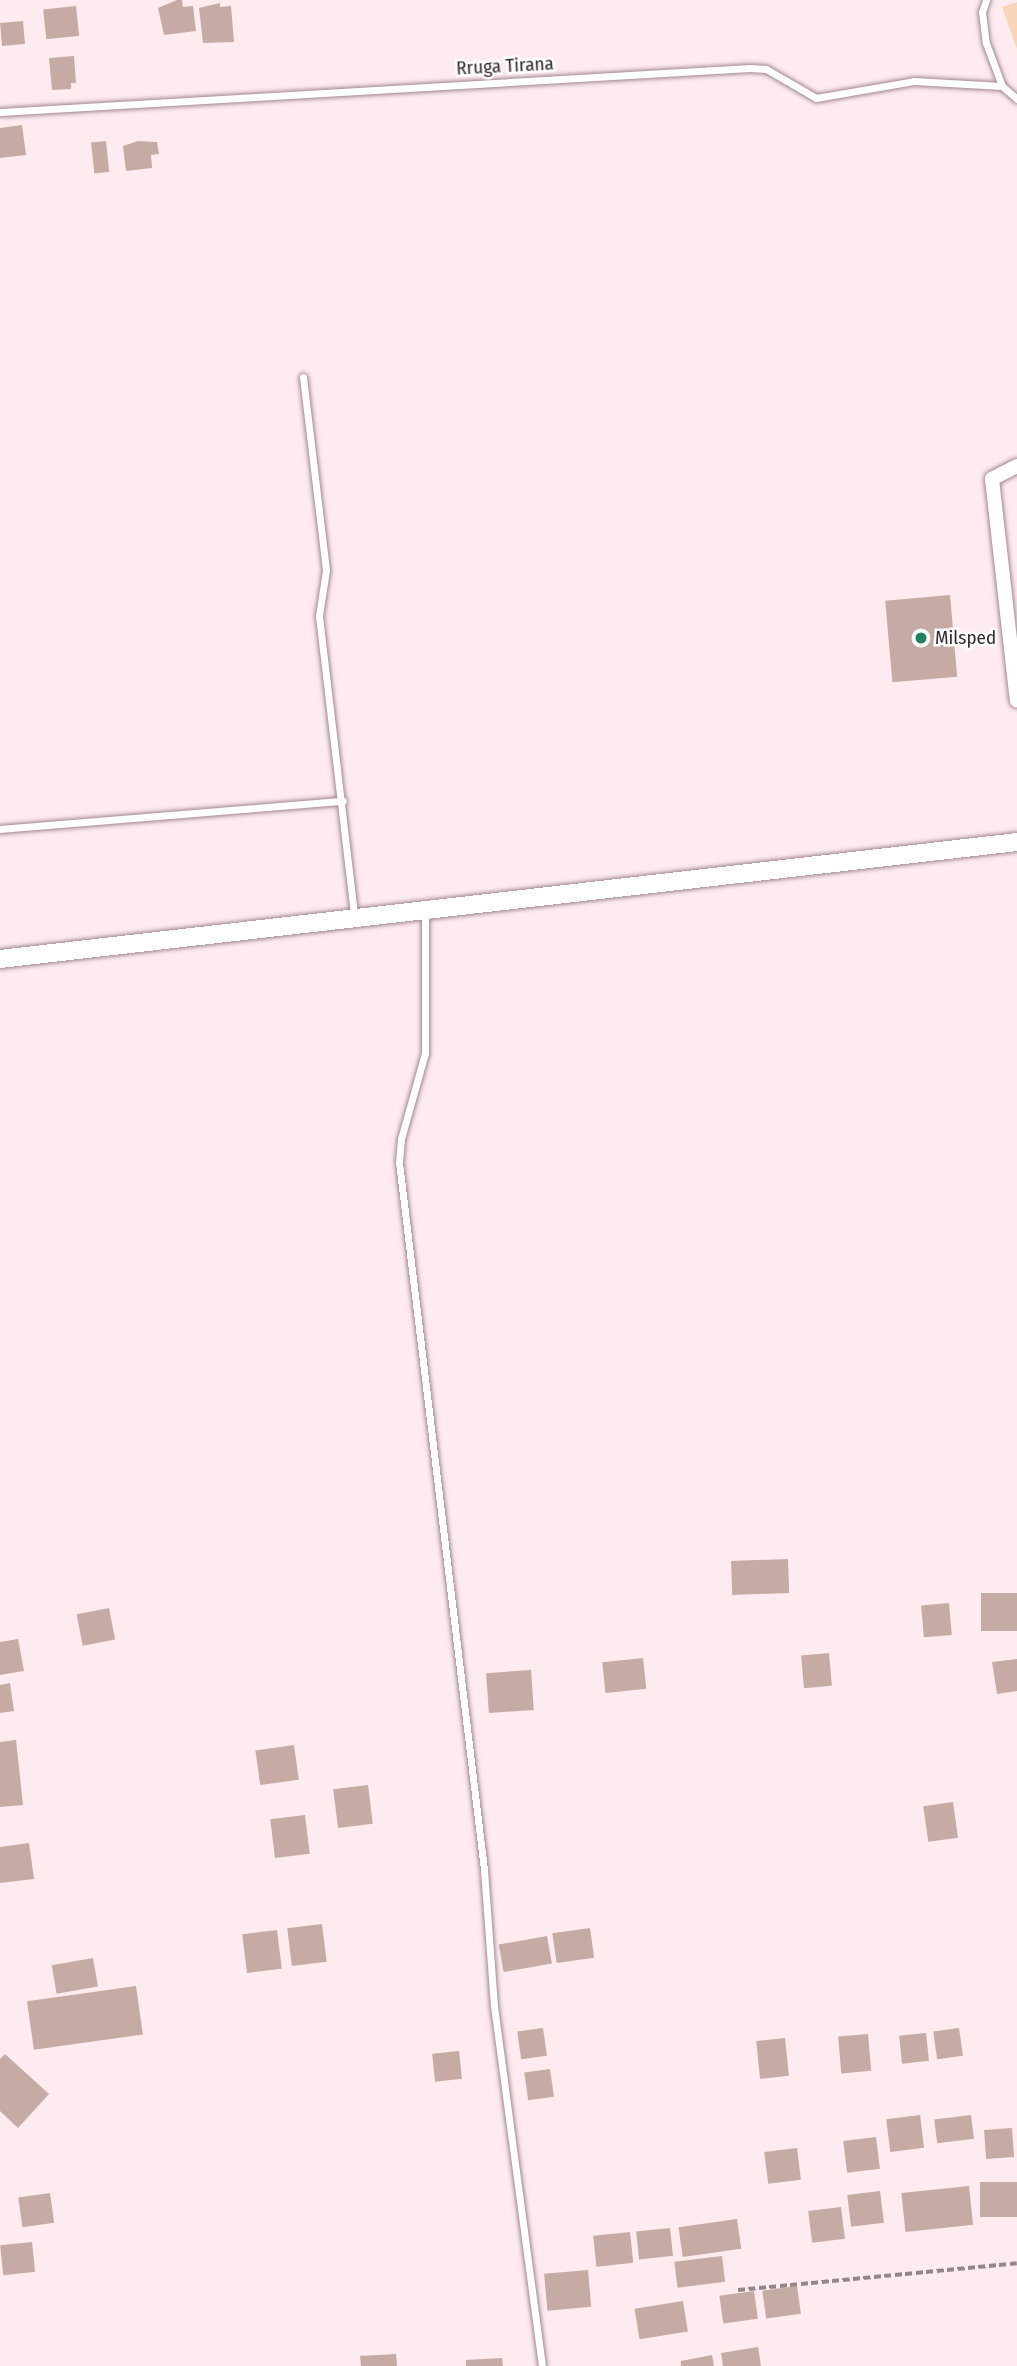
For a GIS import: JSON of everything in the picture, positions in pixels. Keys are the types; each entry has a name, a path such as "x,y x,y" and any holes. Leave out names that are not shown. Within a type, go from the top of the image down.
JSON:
{"street":[{"path":"1017,466 992,479 1017,701"},
{"path":"0,958 1017,842"}],"lane":[{"path":"986,0 982,26 1002,86 1017,99"},
{"name":"Rruga Tirana","path":"0,112 750,68 766,69 816,98 914,81 1002,86"},
{"path":"303,377 326,570 319,616 343,801 354,916"},
{"path":"0,829 343,801"},
{"path":"425,908 425,1053 401,1139 399,1162 484,1870 494,2006 542,2366"}],"path":[{"path":"737,2290 1017,2263"}],"shaded area":[{"path":"1017,2 1017,49 1002,7"}],"building":[{"path":"182,0 183,7 193,6 196,31 164,35 158,8"},
{"path":"220,3 220,7 231,6 234,42 203,43 199,8"},
{"path":"76,6 79,36 46,39 43,9"},
{"path":"23,21 25,44 2,46 0,23"},
{"path":"74,56 76,83 71,83 71,89 52,90 49,58"},
{"path":"22,125 26,155 0,158 0,128"},
{"path":"106,141 109,172 94,173 91,143"},
{"path":"138,141 157,142 159,154 151,155 152,168 126,171 123,146"},
{"name":"Milsped","path":"950,595 957,677 892,682 885,601"},
{"path":"788,1559 789,1593 732,1595 731,1561"},
{"path":"981,1593 1017,1593 1017,1631 981,1631"},
{"path":"949,1603 952,1635 924,1637 921,1605"},
{"path":"109,1608 115,1639 83,1646 77,1614"},
{"path":"18,1639 24,1671 0,1675 0,1642"},
{"path":"829,1653 832,1686 804,1688 801,1655"},
{"path":"643,1658 646,1689 605,1693 602,1662"},
{"path":"1017,1659 1017,1691 997,1694 992,1662"},
{"path":"531,1670 534,1710 489,1713 486,1673"},
{"path":"10,1683 14,1711 0,1713 0,1685"},
{"path":"16,1740 23,1805 0,1807 0,1742"},
{"path":"294,1745 299,1780 260,1785 255,1750"},
{"path":"368,1785 373,1824 338,1828 333,1789"},
{"path":"953,1802 958,1838 928,1842 923,1806"},
{"path":"305,1815 310,1854 275,1858 270,1819"},
{"path":"29,1843 34,1879 0,1883 0,1847"},
{"path":"322,1924 327,1962 292,1966 287,1928"},
{"path":"590,1928 594,1958 557,1963 552,1933"},
{"path":"277,1930 282,1969 247,1973 242,1934"},
{"path":"547,1936 552,1964 504,1972 499,1945"},
{"path":"93,1958 98,1987 57,1994 52,1965"},
{"path":"136,1986 143,2035 34,2050 27,2001"},
{"path":"543,2028 547,2056 521,2059 517,2032"},
{"path":"959,2028 963,2056 937,2059 933,2032"},
{"path":"926,2033 929,2061 902,2064 899,2036"},
{"path":"868,2034 871,2071 841,2073 838,2037"},
{"path":"785,2038 789,2076 760,2079 756,2041"},
{"path":"459,2051 462,2079 435,2082 432,2054"},
{"path":"5,2054 49,2094 18,2128 0,2111 0,2059"},
{"path":"550,2069 554,2097 528,2100 524,2073"},
{"path":"920,2115 924,2148 890,2152 886,2119"},
{"path":"971,2115 974,2139 937,2143 934,2120"},
{"path":"1012,2128 1014,2157 986,2159 984,2130"},
{"path":"876,2137 880,2169 847,2173 843,2141"},
{"path":"797,2148 801,2180 768,2184 764,2152"},
{"path":"980,2182 1017,2182 1017,2217 980,2217"},
{"path":"969,2186 973,2225 905,2232 901,2193"},
{"path":"880,2191 884,2223 851,2227 847,2195"},
{"path":"50,2193 54,2223 22,2227 18,2197"},
{"path":"841,2207 845,2239 812,2243 808,2211"},
{"path":"737,2219 741,2249 683,2257 679,2227"},
{"path":"670,2228 673,2256 639,2259 636,2232"},
{"path":"630,2232 633,2263 596,2267 593,2236"},
{"path":"32,2242 35,2272 3,2275 0,2245"},
{"path":"722,2256 725,2282 678,2288 674,2262"},
{"path":"588,2270 591,2307 547,2311 544,2274"},
{"path":"797,2286 801,2314 766,2319 762,2291"},
{"path":"754,2291 758,2319 723,2324 719,2296"},
{"path":"683,2301 688,2332 639,2339 635,2309"},
{"path":"758,2347 761,2366 723,2366 721,2353"},
{"path":"396,2354 397,2366 361,2366 360,2356"},
{"path":"712,2355 714,2366 681,2366 681,2361"},
{"path":"502,2358 503,2366 466,2366 466,2360"}],"place":[{"name":"Milsped","path":"921,638"}]}
